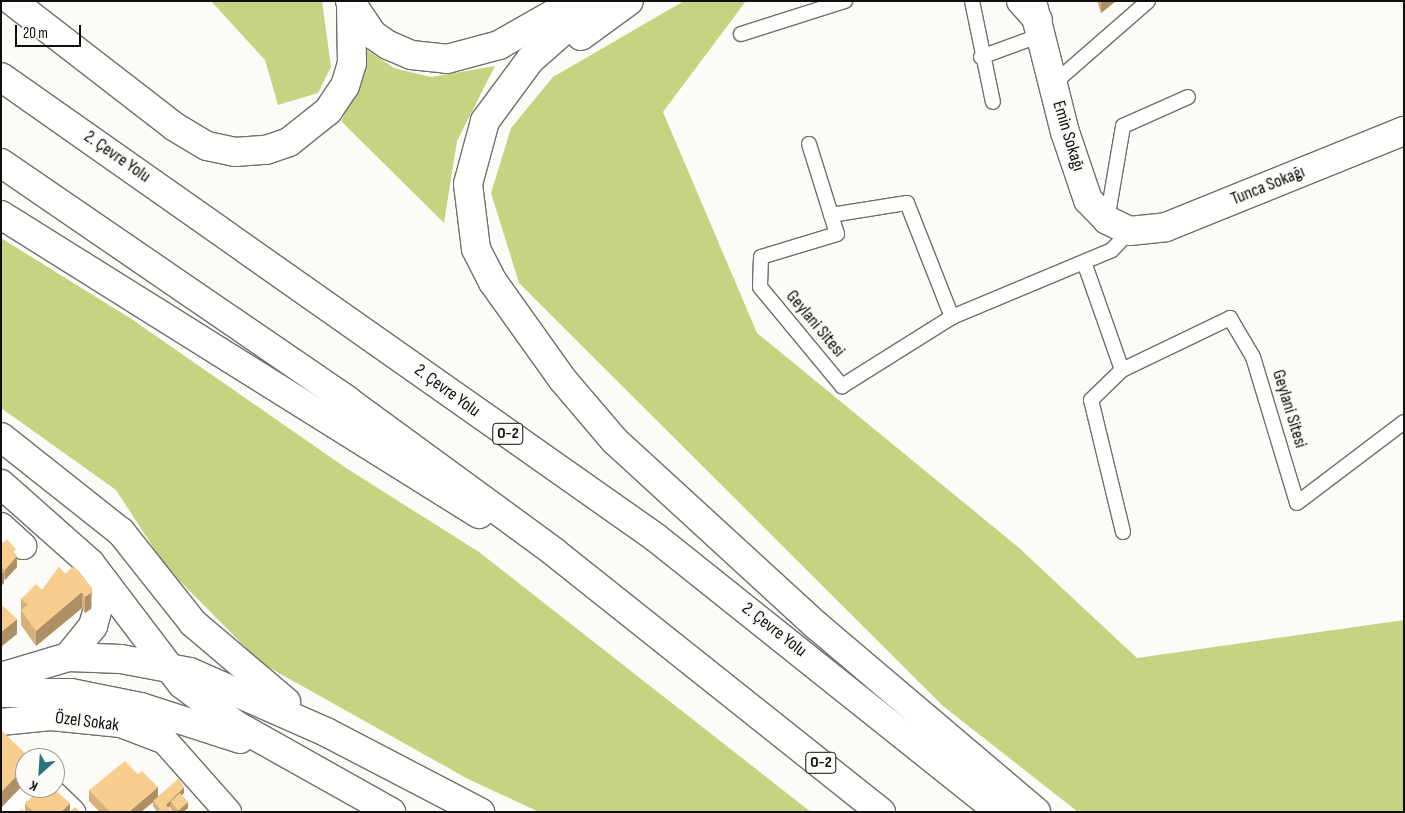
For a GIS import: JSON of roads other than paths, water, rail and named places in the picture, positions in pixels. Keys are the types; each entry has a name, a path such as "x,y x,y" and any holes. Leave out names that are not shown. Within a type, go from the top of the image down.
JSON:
{"main road":[{"path":"12,1 175,127 207,146 236,152 266,150 289,142 328,111 345,86 352,63 351,4"},
{"path":"351,4 388,45 411,55 447,59 499,45 576,1"},
{"path":"597,1 506,87 485,121 468,184 476,249 526,329 615,441 817,626 1036,812"},
{"path":"474,159 492,120 516,90 629,1"},
{"name":"Emin Sokağı","path":"1030,10 1088,200 1119,225"},
{"name":"2. Çevre Yolu","path":"1,77 655,537 1000,812"},
{"name":"Tunca Sokağı","path":"1119,225 1166,228 1404,131"},
{"name":"O-2","path":"1,163 348,401 554,552 881,812"},
{"path":"1,215 451,500 554,552"},
{"path":"1,438 121,532 193,623 236,664 326,732"},
{"path":"1,484 57,530 106,583 180,674 236,725 298,763 391,812"},
{"path":"68,657 93,626 106,583"},
{"path":"141,707 159,703 180,674 193,623"},
{"path":"1,677 68,657 180,674 326,732 480,812"},
{"path":"1,693 71,693 141,707 216,730 298,763"},
{"path":"760,714 870,812"}],"street":[{"path":"1,526 23,546"},
{"name":"Özel Sokak","path":"1,722 51,717 121,724 165,741 228,812"},
{"path":"10,812 20,798"},
{"path":"57,798 72,812"}],"lane":[{"path":"741,34 845,1"},
{"path":"972,1 981,57 993,102"},
{"path":"1053,84 1148,1"},
{"path":"981,57 1030,10"},
{"path":"1119,225 1122,126 1188,97"},
{"name":"Geylani Sitesi","path":"809,144 837,234 761,257 760,287 842,386 952,317 1112,250 1119,225"},
{"path":"831,215 907,203 952,317"},
{"path":"1084,262 1122,370"},
{"name":"Geylani Sitesi","path":"1123,532 1091,400 1122,370 1230,318 1253,357 1297,503 1404,422"}]}
